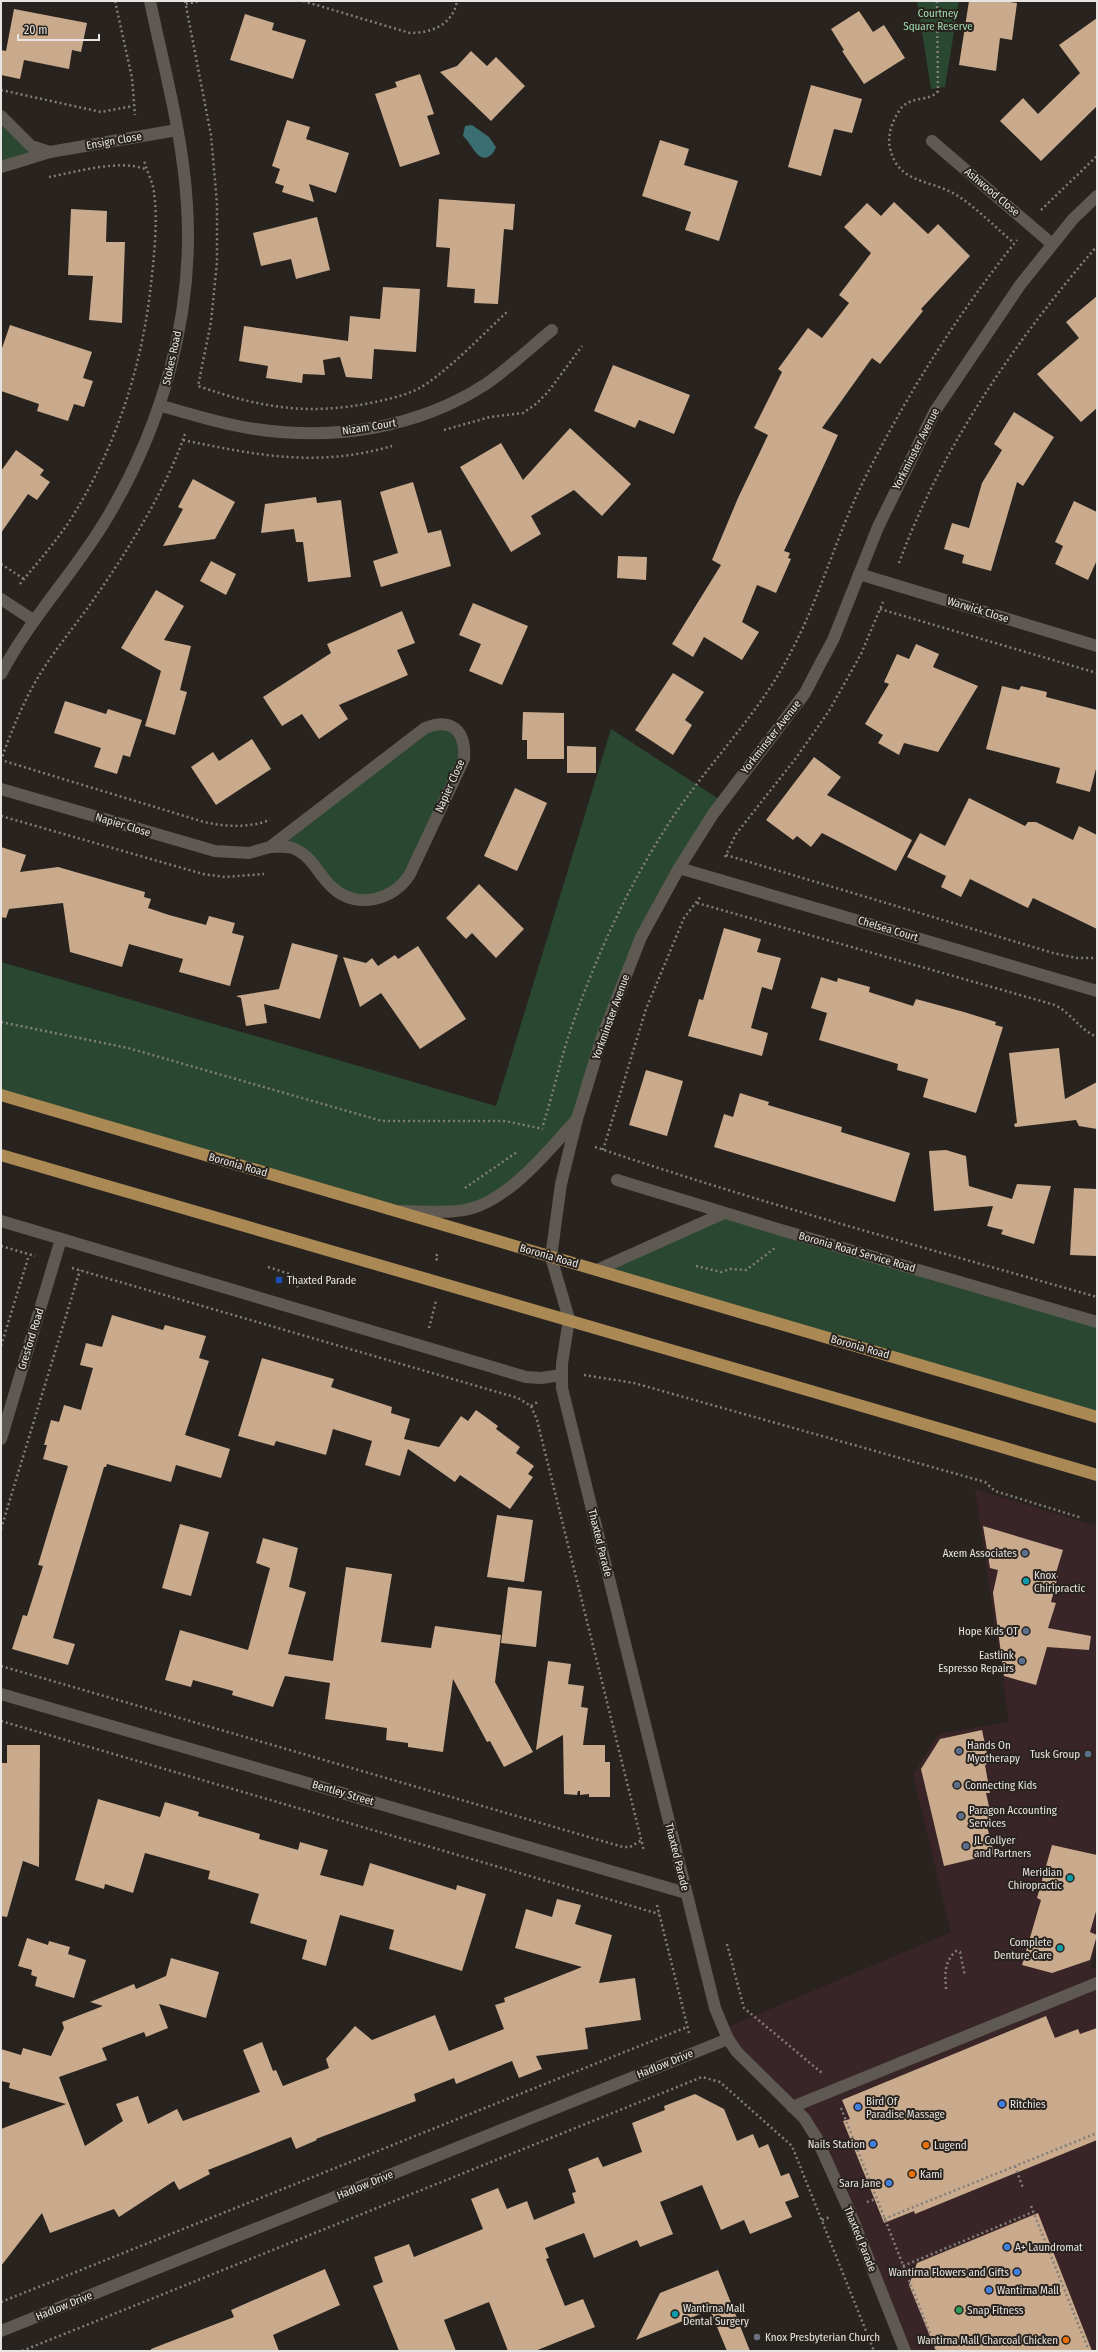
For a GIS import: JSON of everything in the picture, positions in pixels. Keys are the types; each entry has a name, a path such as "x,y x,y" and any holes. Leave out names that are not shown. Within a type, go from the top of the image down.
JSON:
{"main road":[{"name":"Boronia Road","path":"1,1096 1097,1417"},
{"path":"1,1155 440,1284 569,1319 1097,1475"}],"street":[{"name":"Stokes Road","path":"1,674 34,620 88,549 131,476 161,406 178,330 186,263 187,206 177,130 150,1"},
{"name":"Ensign Close","path":"1,116 31,146 50,152"},
{"name":"Ensign Close","path":"1,167 50,152 177,130"},
{"name":"Ashwood Close","path":"932,141 1052,244"},
{"name":"Yorkminster Avenue","path":"569,1319 551,1257 561,1184 577,1119 614,1003 641,937 679,868 735,782 805,693 833,640 897,485 935,411 1020,285 1052,244 1097,196"},
{"name":"Nizam Court","path":"161,406 254,429 285,432 313,433 360,431 388,426 431,412 467,395 487,383 552,330"},
{"name":"Warwick Close","path":"859,574 1097,646"},
{"path":"1,599 34,620"},
{"name":"Napier Close","path":"1,789 215,851 249,853 270,847 289,847 302,853 333,888 346,896 360,901 376,900 390,894 405,882 410,874 464,759 464,741 461,733 455,728 436,723 425,728 270,847"},
{"name":"Chelsea Court","path":"679,868 1097,991"},
{"path":"394,1211 468,1209 490,1200 528,1170 577,1119"},
{"name":"Boronia Road Service Road","path":"617,1180 724,1213 1097,1322"},
{"path":"597,1270 724,1213"},
{"path":"1,1221 526,1377 541,1378 561,1375"},
{"name":"Gresford Road","path":"1,1439 61,1238"},
{"name":"Thaxted Parade","path":"569,1319 561,1375 562,1388 715,2008 728,2039 745,2061 811,2127 829,2161 905,2351"},
{"name":"Bentley Street","path":"1,1694 686,1893"},
{"path":"792,2107 1097,1983"},
{"name":"Hadlow Drive","path":"1,2331 728,2039"}],"path":[{"path":"115,1 132,78 135,115"},
{"path":"185,1 186,4 200,1"},
{"path":"303,1 410,33 425,33 440,27 450,18 457,1"},
{"path":"1,90 101,112 134,106"},
{"path":"540,1133 572,1025 600,954 631,887 667,825 779,672 802,629 864,480 920,376 958,316 1030,224 1097,156"},
{"path":"20,584 69,521 117,429 127,397 148,317 154,260 155,195 144,159"},
{"path":"50,177 116,166 129,165 146,169"},
{"path":"899,563 906,544 944,465 1010,357 1046,307 1097,246"},
{"path":"198,386 238,400 292,409 354,406 384,400 412,392 428,382 508,312"},
{"path":"185,434 169,471 132,540 97,595 37,678 16,719 1,760 221,826 255,825 275,818"},
{"path":"1,564 24,579"},
{"path":"884,600 861,654 829,711 796,758 736,834 726,856 1053,953 1077,958 1097,958"},
{"path":"880,610 1097,673"},
{"path":"1,816 204,874 225,877 264,874"},
{"path":"603,1150 646,1009 684,918 704,892"},
{"path":"697,903 1055,1005 1065,1010 1086,1032 1097,1037"},
{"path":"1,1022 128,1048 382,1121 505,1121 542,1128"},
{"path":"594,1147 622,1158 1097,1297"},
{"path":"459,1190 524,1148"},
{"path":"696,1266 721,1272 730,1269 746,1270 776,1245"},
{"path":"1,1246 36,1256"},
{"path":"1,1346 29,1255"},
{"path":"268,1267 296,1276 296,1285 304,1290"},
{"path":"72,1268 518,1398 531,1406 538,1420 644,1850"},
{"path":"1,1529 80,1270"},
{"path":"427,1334 436,1300"},
{"path":"584,1375 634,1383 985,1482 996,1491 1082,1518"},
{"path":"531,1406 539,1402"},
{"path":"1,1666 623,1847 630,1847 642,1840"},
{"path":"1,1721 659,1914"},
{"path":"1,2302 687,2027 656,1902"},
{"path":"946,1989 946,1964 950,1955 956,1951 960,1952 965,1976"},
{"path":"22,2351 702,2077 720,2082 789,2143 822,2220 874,2351"},
{"path":"938,2351 884,2219 1097,2133"},
{"path":"1015,2166 1023,2188"},
{"path":"1031,2206 1089,2351"},
{"path":"903,2266 1033,2212"},
{"path":"822,2220 830,2217"}],"shaded area":[{"path":"975,1489 1097,1526 1097,1946 1090,1969 1097,1967 1097,2351 905,2351 816,2137 723,2029 951,1932 913,1775 938,1734 1009,1722"}],"green space":[{"name":"Courtney Square Reserve","path":"917,1 959,1 945,87 931,89"},
{"path":"1,116 43,151 1,167"},
{"path":"447,725 465,750 410,874 390,894 346,896 302,853 270,847 417,733"},
{"path":"611,729 722,801 659,903 577,1119 528,1170 479,1205 394,1211 1,1095 1,962 496,1106"},
{"path":"724,1213 1097,1322 1097,1417 597,1270"}],"water":[{"path":"472,125 489,137 496,147 493,153 488,157 484,158 477,154 463,136 465,126"}],"building":[{"path":"969,1 1002,1 1017,3 1012,40 1000,38 996,71 959,65"},
{"path":"14,9 87,23 81,52 72,50 69,69 24,60 20,79 1,75 1,50 6,51"},
{"path":"859,11 873,32 884,25 905,58 864,84 842,51 844,50 831,29"},
{"path":"245,14 274,23 272,30 306,40 293,79 230,60"},
{"path":"1097,18 1097,106 1041,161 1000,121 1023,98 1038,114 1080,73 1059,45"},
{"path":"471,51 487,66 496,57 525,86 491,121 440,72 457,66"},
{"path":"420,74 434,114 427,116 440,154 400,167 375,94 397,87 395,82"},
{"path":"811,85 862,99 852,133 834,129 821,176 788,167"},
{"path":"287,120 310,127 306,139 349,153 336,193 309,184 314,202 282,192 284,186 275,183 280,169 272,166"},
{"path":"660,140 689,149 684,165 738,181 719,241 685,230 691,212 642,196"},
{"path":"439,199 515,204 513,230 504,229 498,304 474,303 475,289 447,287 450,248 436,247"},
{"path":"894,202 928,234 938,224 970,256 921,309 923,311 880,364 872,358 822,428 838,435 784,551 790,553 788,558 791,559 776,593 757,585 742,622 759,632 742,660 704,637 693,657 672,644 721,565 712,560 738,498 768,435 754,428 782,372 778,369 808,328 822,338 849,303 839,295 871,253 844,227 867,203 881,216"},
{"path":"71,209 107,211 106,242 125,242 122,323 89,320 93,276 68,275"},
{"path":"317,217 330,270 296,279 291,259 261,266 253,233"},
{"path":"383,287 420,289 416,352 374,349 372,379 346,377 340,357 323,360 325,375 303,374 302,383 266,378 268,366 239,361 244,326 348,341 350,316 380,319"},
{"path":"1097,296 1097,408 1081,422 1037,374 1079,338 1066,322"},
{"path":"10,325 92,352 83,378 93,381 84,407 74,404 68,421 37,411 39,404 1,391 1,351"},
{"path":"613,365 690,395 674,434 639,420 635,428 594,411"},
{"path":"1014,412 1054,437 1023,486 1017,482 991,571 962,563 964,555 944,549 952,523 969,528 982,483 1002,450 994,444"},
{"path":"570,428 631,484 602,516 574,490 531,516 541,534 511,552 460,467 501,443 523,480"},
{"path":"16,450 44,470 40,475 50,482 37,500 28,494 1,533 1,471"},
{"path":"193,479 235,502 215,539 163,546 183,509 178,507"},
{"path":"413,482 428,533 441,530 451,566 381,587 373,561 398,553 380,492"},
{"path":"316,497 317,503 341,500 351,577 308,582 303,542 296,542 294,529 261,533 265,504"},
{"path":"1074,501 1097,512 1097,560 1088,580 1055,564 1063,546 1055,542"},
{"path":"618,556 647,557 646,580 617,578"},
{"path":"211,561 236,574 226,595 200,581"},
{"path":"156,590 184,606 164,640 191,646 180,690 187,692 175,735 145,726 161,671 121,648"},
{"path":"473,603 528,626 502,685 469,671 481,644 459,635"},
{"path":"402,611 415,643 397,650 408,675 339,705 348,719 319,739 302,714 282,726 263,697 331,653 327,644"},
{"path":"916,644 939,654 933,667 978,686 938,752 904,743 899,755 878,743 883,735 865,724 889,684 884,682 897,654 909,659"},
{"path":"673,673 704,692 685,720 692,725 673,755 635,730"},
{"path":"1002,686 1019,690 1021,686 1047,692 1046,697 1097,710 1097,765 1090,792 1056,783 1060,768 986,749"},
{"path":"65,701 106,714 108,709 142,720 130,757 123,755 117,774 94,767 101,748 54,733"},
{"path":"523,712 564,713 564,759 527,759 527,740 522,740"},
{"path":"252,739 271,769 216,805 191,767 213,752 219,761"},
{"path":"567,746 596,747 596,773 567,773"},
{"path":"814,757 841,777 827,795 912,840 896,871 822,833 811,847 797,836 793,840 766,820"},
{"path":"515,788 547,803 517,871 484,856"},
{"path":"969,798 1025,826 1028,822 1036,822 1073,840 1079,826 1097,835 1097,929 1033,898 1028,908 970,879 961,897 941,887 946,876 907,857 920,833 945,846"},
{"path":"1,847 26,855 20,872 58,867 145,892 144,897 151,899 148,908 169,915 206,925 209,916 235,923 232,933 244,936 230,986 179,972 183,959 129,944 122,967 70,952 63,903 9,909 6,918 1,917"},
{"path":"479,884 524,929 496,958 472,933 466,939 446,918"},
{"path":"724,928 761,939 757,952 781,958 772,990 762,987 751,1028 768,1033 762,1056 688,1036 699,999 703,1000"},
{"path":"292,943 338,955 320,1019 264,1004 267,1023 246,1026 241,998 236,996 279,989"},
{"path":"418,946 466,1019 420,1049 381,993 360,1007 343,957 366,963 372,958 378,966 395,955 398,959"},
{"path":"821,977 837,982 838,978 870,987 869,992 913,1006 916,999 964,1012 996,1022 995,1025 1003,1027 976,1113 923,1097 928,1079 897,1070 898,1064 819,1040 827,1013 811,1008"},
{"path":"1059,1048 1065,1099 1097,1082 1097,1129 1079,1126 1076,1120 1015,1127 1014,1124 1017,1123 1009,1053"},
{"path":"646,1070 683,1081 667,1136 629,1125"},
{"path":"740,1093 769,1102 768,1105 842,1127 841,1132 910,1153 895,1202 714,1147 724,1114 733,1117"},
{"path":"946,1150 966,1156 969,1186 1012,1199 1017,1184 1051,1186 1034,1244 1001,1234 1003,1230 987,1226 993,1206 934,1211 929,1151"},
{"path":"1074,1188 1097,1189 1097,1256 1070,1255"},
{"path":"112,1315 163,1330 165,1325 206,1336 199,1358 209,1361 185,1435 230,1449 221,1478 176,1465 171,1482 107,1464 106,1467 104,1467 53,1638 75,1644 68,1665 12,1649 23,1615 27,1616 43,1566 38,1565 68,1466 43,1459 47,1445 44,1445 51,1420 59,1422 64,1405 81,1410 93,1368 80,1365 86,1343 102,1347"},
{"path":"262,1358 334,1379 331,1387 392,1407 391,1413 410,1419 404,1439 439,1447 461,1416 468,1421 476,1410 498,1426 496,1429 520,1447 516,1453 534,1466 528,1474 533,1477 510,1509 460,1475 455,1482 408,1449 400,1476 365,1465 372,1441 333,1429 326,1455 276,1441 274,1446 238,1436"},
{"path":"497,1515 533,1520 524,1582 487,1577"},
{"path":"180,1524 209,1532 191,1596 162,1588"},
{"path":"983,1526 1063,1550 1055,1576 1058,1576 1051,1602 1056,1603 1048,1628 1091,1636 1089,1650 1047,1647 1036,1685 1004,1676 993,1593 998,1570 990,1568"},
{"path":"263,1538 298,1548 289,1587 306,1592 288,1654 333,1661 346,1567 392,1574 381,1642 431,1648 435,1626 501,1635 495,1682 533,1752 504,1767 490,1741 487,1742 453,1679 443,1752 408,1747 408,1743 386,1740 387,1728 325,1719 330,1683 285,1676 273,1707 232,1695 233,1691 193,1680 191,1687 165,1680 180,1630 248,1650 270,1568 256,1563"},
{"path":"508,1587 542,1591 536,1647 501,1643"},
{"path":"548,1661 571,1664 568,1684 584,1686 581,1707 588,1708 583,1745 605,1745 605,1762 610,1762 610,1797 589,1797 589,1794 580,1795 580,1791 578,1791 577,1795 564,1794 563,1735 536,1750"},
{"path":"982,1730 989,1763 985,1765 990,1793 986,1793 993,1825 987,1826 994,1854 944,1866 921,1769 940,1739"},
{"path":"7,1745 40,1745 39,1867 23,1861 7,1917 1,1916 1,1763 7,1763"},
{"path":"98,1799 160,1817 165,1802 199,1812 198,1816 260,1834 259,1839 298,1850 300,1842 328,1850 320,1875 363,1886 370,1863 456,1890 457,1885 486,1894 462,1971 389,1949 394,1930 340,1915 326,1966 302,1959 307,1940 250,1923 259,1894 208,1879 210,1871 145,1853 133,1893 105,1884 104,1889 75,1880"},
{"path":"1052,1845 1097,1855 1097,1908 1090,1932 1097,1935 1090,1960 1052,1973 1022,1965 1041,1900 1037,1898"},
{"path":"557,1899 581,1905 575,1924 612,1935 599,1983 635,1978 641,2020 585,2028 588,2049 536,2056 542,2069 519,2078 512,2061 456,2084 454,2078 414,2094 416,2101 316,2139 317,2140 296,2149 291,2137 208,2170 210,2174 179,2190 174,2181 119,2217 114,2209 50,2233 42,2213 1,2266 1,2129 66,2104 9,2088 10,2083 1,2081 1,2049 21,2055 23,2048 51,2056 64,2028 62,2022 103,2006 90,2002 134,1984 136,1989 166,1976 171,1958 219,1972 206,2018 159,2004 168,2028 146,2037 144,2032 102,2048 107,2060 59,2077 85,2146 123,2121 116,2104 138,2096 148,2124 177,2109 183,2121 260,2092 243,2050 262,2042 273,2071 276,2070 283,2086 329,2068 326,2059 355,2026 372,2040 435,2015 449,2051 504,2029 495,2005 505,2002 504,1998 582,1967 515,1948 526,1909 552,1917"},
{"path":"27,1938 48,1945 49,1941 70,1947 68,1954 86,1960 74,1998 35,1986 37,1977 31,1975 32,1970 18,1966"},
{"path":"1046,2016 1055,2038 1078,2029 1080,2034 1097,2028 1097,2140 915,2214 914,2211 884,2223 843,2121 850,2119 842,2100"},
{"path":"695,2094 724,2109 737,2141 753,2134 759,2148 768,2144 781,2176 789,2173 799,2197 785,2202 792,2217 750,2234 744,2220 721,2230 702,2185 660,2202 673,2234 640,2247 637,2240 594,2258 584,2233 545,2248 549,2258 546,2259 565,2306 583,2299 595,2327 535,2351 508,2351 489,2302 444,2320 456,2351 399,2351 373,2286 383,2282 374,2257 409,2244 414,2257 483,2229 471,2199 498,2188 507,2209 527,2201 534,2220 575,2203 572,2193 576,2192 568,2169 598,2157 603,2167 642,2152 632,2123 665,2110 664,2106"},
{"name":"Wantirna Mall","path":"1038,2213 1092,2351 936,2351 909,2285 917,2263"},
{"path":"325,2269 340,2305 273,2335 279,2351 151,2351 151,2349 234,2317 231,2310"},
{"name":"Wantirna Mall Dental Surgery","path":"718,2270 750,2351 727,2351 710,2310 636,2340 660,2293"}],"place":[{"name":"Thaxted Parade","path":"279,1280"},
{"name":"Axem Associates","path":"1025,1553"},
{"name":"Knox Chiripractic","path":"1026,1581"},
{"name":"Hope Kids OT","path":"1026,1631"},
{"name":"Eastlink Espresso Repairs","path":"1022,1661"},
{"name":"Hands On Myotherapy","path":"959,1751"},
{"name":"Tusk Group","path":"1088,1754"},
{"name":"Connecting Kids","path":"957,1785"},
{"name":"Paragon Accounting Services","path":"961,1816"},
{"name":"JL Collyer and Partners","path":"966,1846"},
{"name":"Meridian Chiropractic","path":"1070,1878"},
{"name":"Complete Denture Care","path":"1060,1948"},
{"name":"Ritchies","path":"1002,2104"},
{"name":"Bird Of Paradise Massage","path":"858,2107"},
{"name":"Nails Station","path":"873,2144"},
{"name":"Lugend","path":"926,2145"},
{"name":"Kami","path":"912,2174"},
{"name":"Sara Jane","path":"889,2183"},
{"name":"A+ Laundromat","path":"1007,2247"},
{"name":"Wantirna Flowers and Gifts","path":"1017,2272"},
{"name":"Wantirna Mall","path":"989,2290"},
{"name":"Snap Fitness","path":"959,2310"},
{"name":"Wantirna Mall Dental Surgery","path":"675,2314"},
{"name":"Knox Presbyterian Church","path":"757,2337"},
{"name":"Wantirna Mall Charcoal Chicken","path":"1066,2340"}]}
